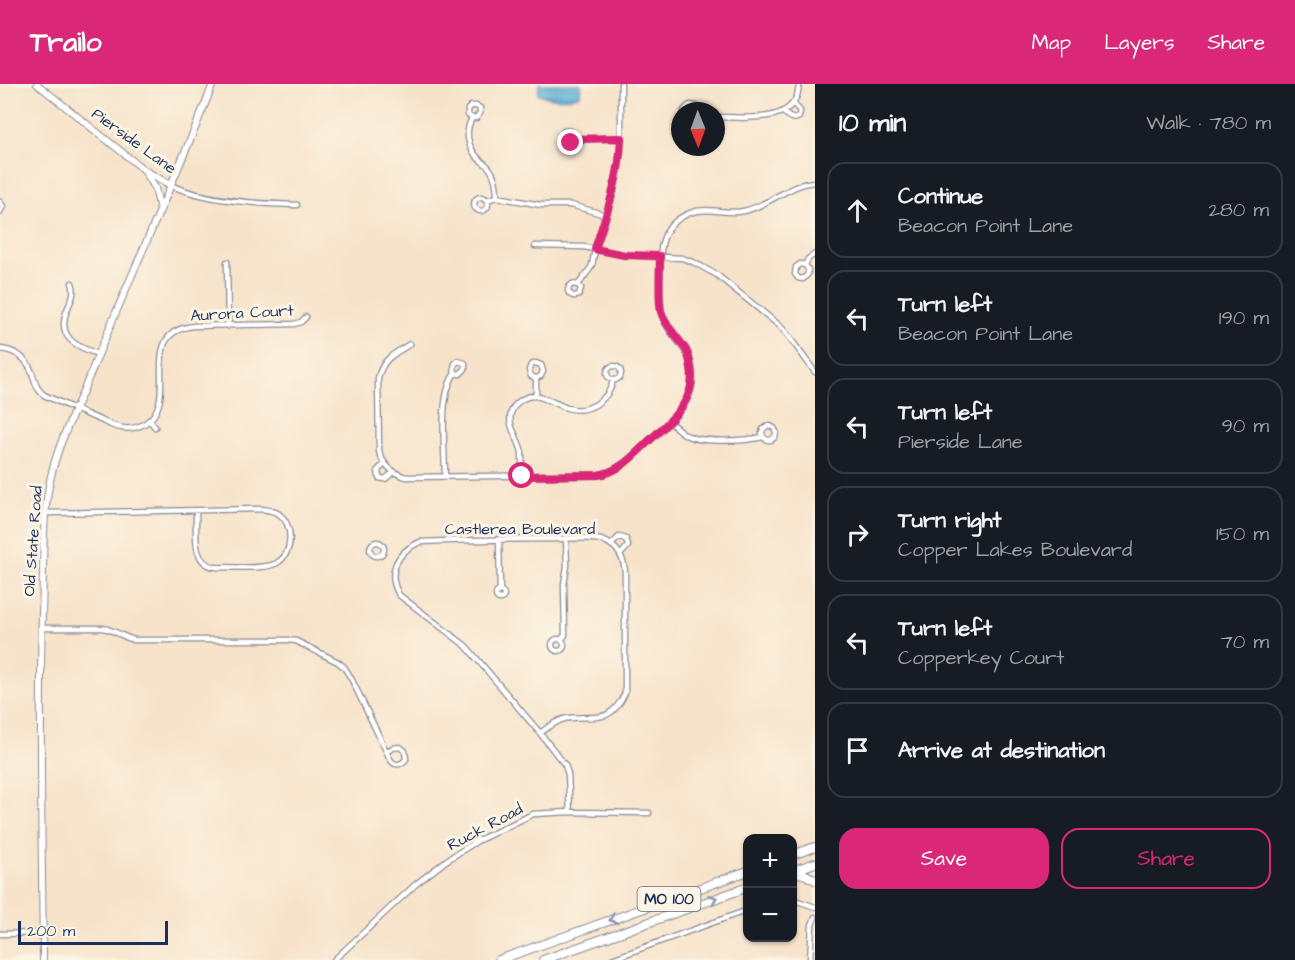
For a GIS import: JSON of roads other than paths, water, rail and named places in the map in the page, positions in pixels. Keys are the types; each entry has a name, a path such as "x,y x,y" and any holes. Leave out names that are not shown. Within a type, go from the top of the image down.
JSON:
{"highway":[{"path":"797,853 815,847"},
{"path":"797,854 809,856 814,861 797,870"},
{"name":"MO 100","path":"499,960 743,872"},
{"path":"797,873 815,880"},
{"name":"MO 100","path":"543,960 744,888"}],"street":[{"name":"Pierside Lane","path":"37,84 143,168 170,185 189,192 238,201 297,206"},
{"name":"Old State Road","path":"43,960 40,714 46,513 51,473 98,354 182,162 213,84"},
{"path":"578,285 592,266 619,168 621,84"},
{"path":"725,117 772,117 783,112 793,103 799,84"},
{"path":"783,112 792,118 799,117 800,111 793,103"},
{"path":"472,118 467,134 470,146 491,169 496,181 498,197"},
{"path":"575,139 621,138"},
{"path":"143,168 155,188 160,209"},
{"path":"410,344 385,361 378,378 379,451 385,464 394,472 406,477 598,475 608,473 622,466 669,422 686,402 691,388 692,372 686,350 666,324 661,312 660,256 663,240 668,230 689,213 701,210 742,212 803,184 815,183"},
{"path":"486,200 498,197 541,205 571,205 606,215"},
{"path":"0,202 3,208 0,212"},
{"path":"535,246 595,249 624,255 682,258 693,262 717,275 780,326 815,372"},
{"path":"805,265 815,254"},
{"path":"227,262 228,326"},
{"path":"72,283 74,293 64,320 67,334 76,346 98,354"},
{"name":"Aurora Court","path":"149,420 156,413 161,401 161,353 167,340 176,332 188,327 294,324 306,317"},
{"path":"0,349 14,352 24,360 31,369 39,392 114,426 135,428 149,420 155,427"},
{"path":"445,477 444,405 447,388 455,373"},
{"path":"536,378 536,396"},
{"path":"522,476 522,452 511,424 511,412 516,405 521,400 536,396 568,408 589,408 607,396 613,381"},
{"path":"669,422 685,434 699,439 749,441 764,437"},
{"path":"385,464 378,470 379,478 385,479 394,472"},
{"path":"46,513 196,510 261,509 276,512 283,518 288,528 287,552 279,562 267,566 208,566 201,561 197,552 196,510"},
{"path":"540,733 563,719 591,718 609,714 625,693 626,573 625,563 620,555 628,546 628,541 626,538 619,537 611,545"},
{"path":"499,539 500,590"},
{"name":"Castlerea Boulevard","path":"397,558 408,548 420,542 499,539 602,540 611,545 620,555"},
{"path":"561,640 565,635 566,539"},
{"path":"384,552 397,558 393,574 399,595 466,646 565,765 568,774 570,812"},
{"path":"42,628 103,628 134,640 288,640 297,642 344,667 390,759 394,764 402,764 406,759 406,754 400,747 387,751"},
{"name":"Ruck Road","path":"334,960 416,884 447,860 477,841 533,814 649,813"},
{"path":"814,861 815,880"},
{"path":"797,901 815,907"},
{"path":"609,960 743,911"},
{"path":"810,960 812,925 815,917"},
{"path":"0,934 43,933"},
{"path":"812,939 815,934"}],"water":[{"path":"539,84 581,84 580,95 564,98 548,97 538,93"}]}
